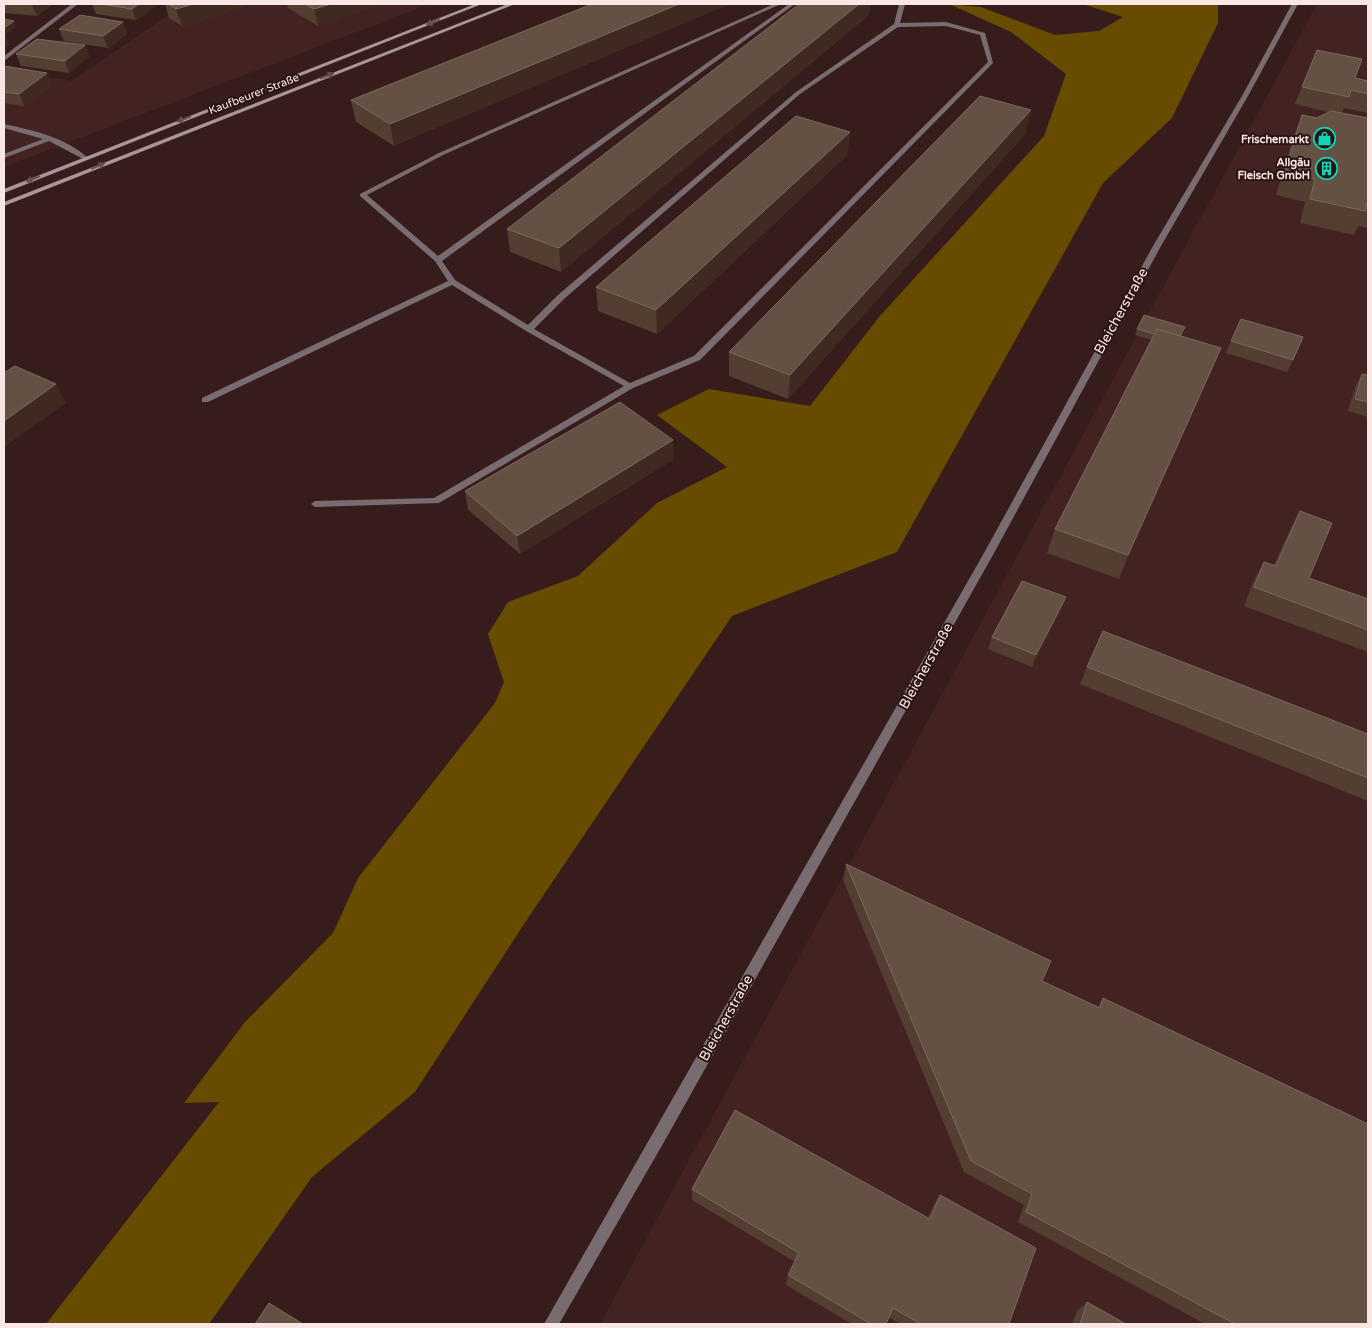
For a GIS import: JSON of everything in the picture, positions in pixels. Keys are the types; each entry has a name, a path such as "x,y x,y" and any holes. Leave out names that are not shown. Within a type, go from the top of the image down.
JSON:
{"main road":[{"name":"Kaufbeurer Straße","path":"4,190 479,4"},
{"name":"Kaufbeurer Straße","path":"4,204 512,4"}],"street":[{"path":"4,59 75,4"},
{"path":"630,386 529,329 452,282 438,260 362,195 441,154 778,4"},
{"path":"438,260 792,4"},
{"path":"897,25 902,4"},
{"name":"Bleicherstraße","path":"551,1324 669,1120 989,553 1156,246 1245,96 1295,4"},
{"path":"315,504 436,501 630,386 696,358 991,62 983,34 946,24 897,25 798,93 561,297 529,329"},
{"path":"4,126 66,145 85,158"},
{"path":"4,156 48,138"},
{"path":"205,400 452,282"}],"shaded area":[{"path":"184,4 430,4 4,167 4,70 72,81"},
{"path":"949,4 981,7 1055,35 1099,31 1123,17 1083,4 1218,4 1218,23 1172,118 1103,183 897,552 732,616 526,921 415,1092 312,1177 209,1324 46,1324 219,1102 184,1103 245,1022 333,933 358,878 495,703 504,682 488,634 508,602 578,576 657,503 727,467 657,415 709,389 810,406 879,317 1044,136 1066,74 1011,32"},
{"path":"1317,4 1368,4 1368,1324 600,1324"}],"building":[{"path":"101,4 139,4 132,9"},
{"path":"168,4 193,4 176,9"},
{"path":"305,4 331,4 314,9"},
{"path":"592,4 679,4 390,124 351,100"},
{"path":"799,4 859,4 559,248 507,229"},
{"path":"80,15 123,22 103,36 59,29"},
{"path":"4,19 14,21 4,28"},
{"path":"37,39 85,45 65,61 16,54"},
{"path":"1317,50 1362,59 1355,78 1368,81 1368,94 1351,90 1349,97 1302,87"},
{"path":"4,66 47,73 19,94 4,92"},
{"path":"980,96 1031,110 790,375 729,352"},
{"name":"Allgäu Fleisch GmbH","path":"1331,111 1368,118 1368,202 1365,211 1310,199 1315,179 1285,172 1302,115 1317,118"},
{"path":"796,116 850,132 656,310 596,287"},
{"path":"1144,315 1185,327 1180,336 1157,329 1155,334 1137,329"},
{"path":"1241,319 1303,337 1293,360 1231,341"},
{"path":"1157,329 1221,348 1128,555 1055,529"},
{"path":"15,366 56,384 4,421 4,373"},
{"path":"1362,374 1368,375 1368,402 1355,399"},
{"path":"620,402 673,440 517,536 465,491"},
{"path":"1300,511 1332,523 1309,578 1368,599 1368,630 1254,587 1264,562 1276,566"},
{"path":"1022,581 1066,597 1036,655 992,637"},
{"path":"1103,631 1368,734 1368,778 1087,667"},
{"path":"846,864 1051,961 1042,981 1100,1008 1103,998 1368,1124 1368,1324 1235,1324 1026,1212 1032,1194 971,1161"},
{"path":"735,1110 930,1219 940,1195 1036,1248 1009,1324 921,1324 893,1308 886,1324 871,1324 788,1275 799,1253 692,1189"},
{"path":"1087,1302 1126,1324 1080,1324"},
{"path":"269,1303 303,1324 255,1324"}],"place":[{"name":"Frischemarkt","path":"1325,139"},
{"name":"Allgäu Fleisch GmbH","path":"1326,168"}]}
